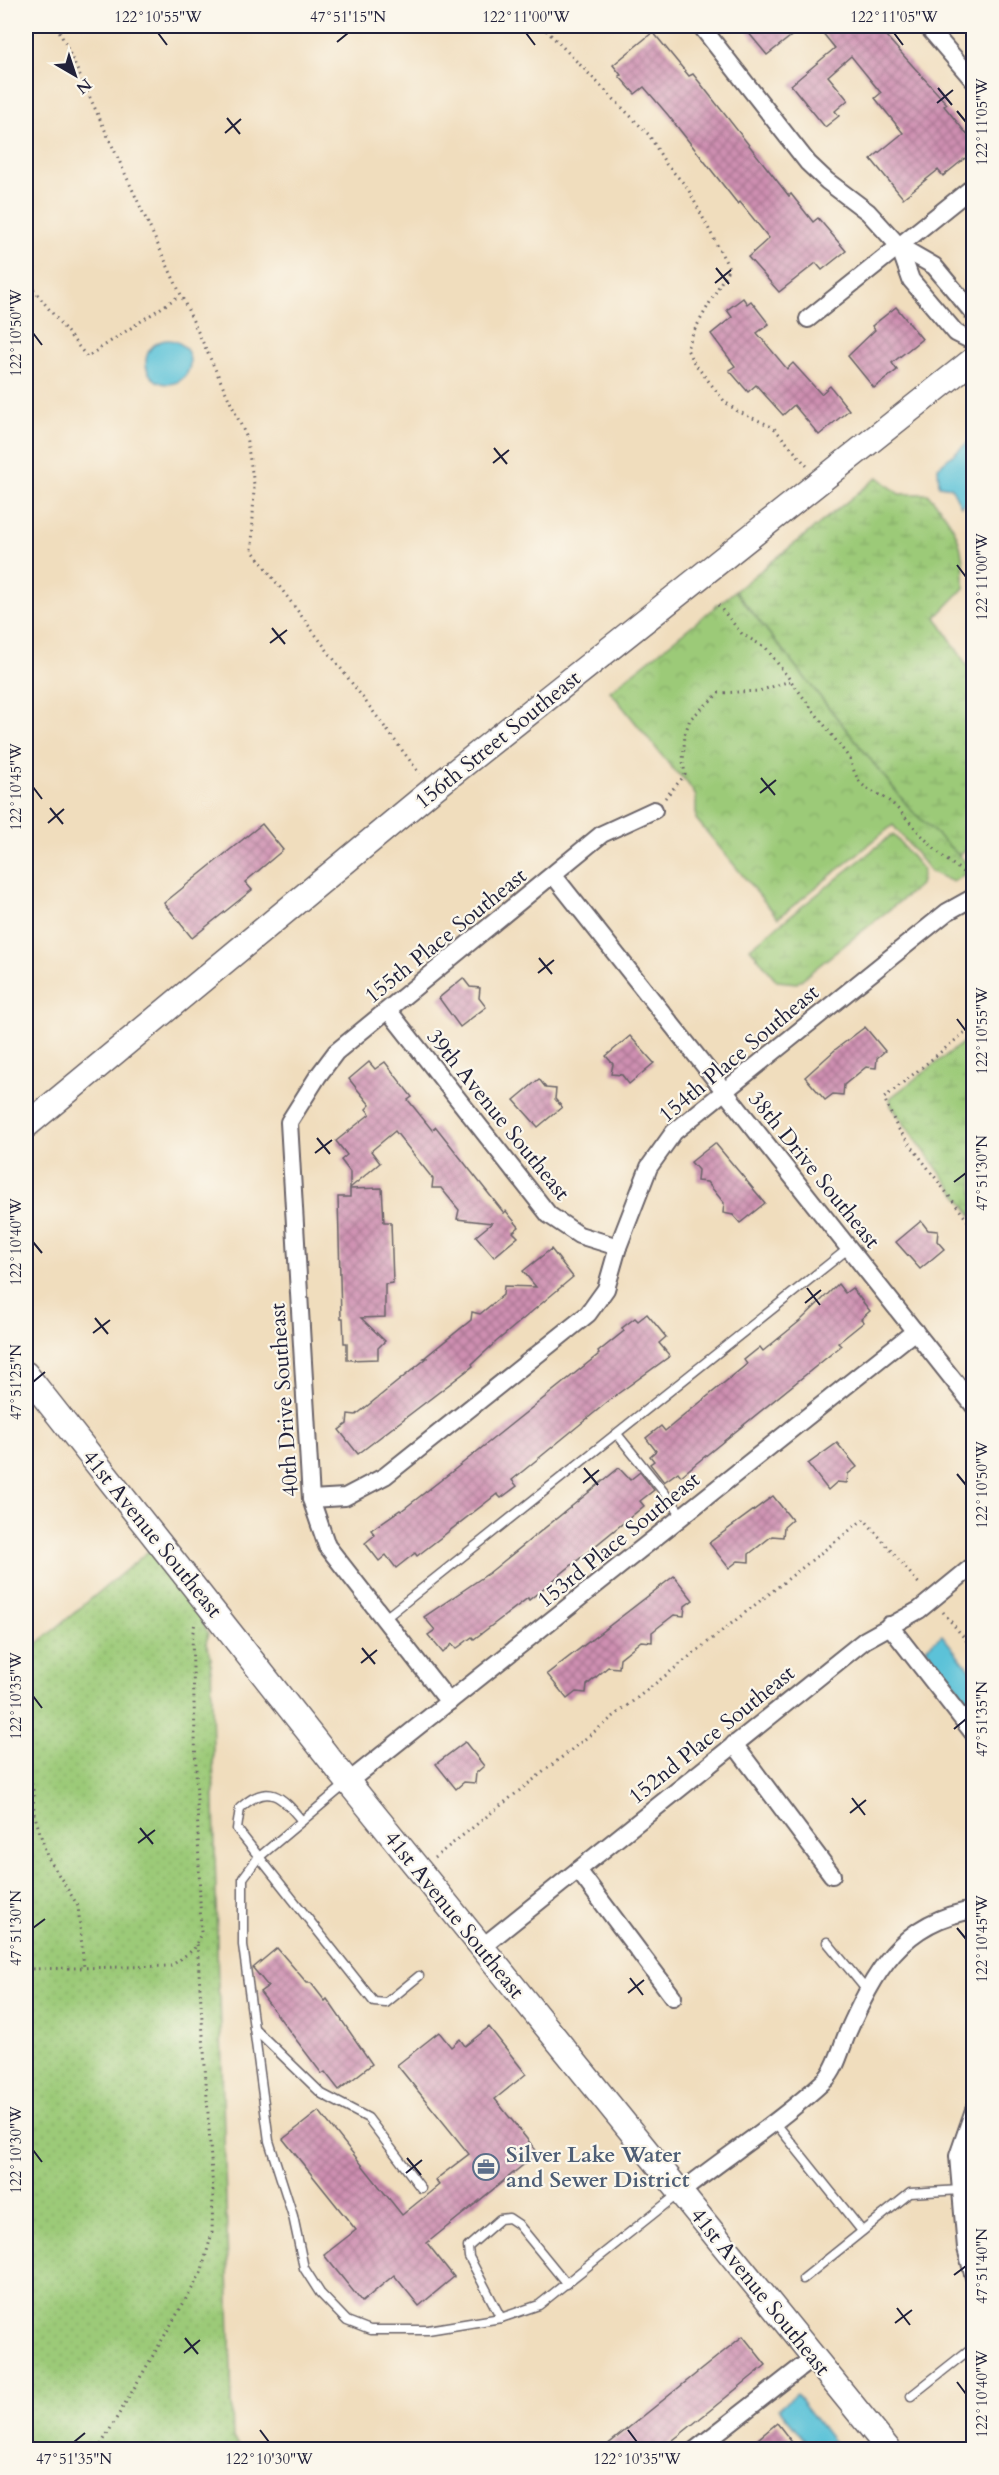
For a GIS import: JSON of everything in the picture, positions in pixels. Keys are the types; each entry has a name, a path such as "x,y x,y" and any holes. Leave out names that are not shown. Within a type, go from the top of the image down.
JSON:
{"street":[{"path":"927,26 974,81"},
{"path":"701,27 808,163 868,213 900,246 934,266 974,314"},
{"path":"808,319 974,186"},
{"path":"900,246 911,280 956,333 974,342"},
{"name":"156th Street Southeast","path":"26,1126 432,790 974,359"},
{"name":"155th Place Southeast","path":"289,1122 336,1052 554,876 602,834 654,810"},
{"name":"38th Drive Southeast","path":"554,876 974,1406"},
{"name":"154th Place Southeast","path":"311,1499 345,1497 385,1476 588,1314 606,1289 618,1247 649,1167 674,1132 723,1090 947,912 974,897"},
{"name":"39th Avenue Southeast","path":"388,1010 549,1215 579,1235 618,1247"},
{"name":"40th Drive Southeast","path":"289,1122 311,1499 327,1546 449,1702"},
{"name":"153rd Place Southeast","path":"348,1782 915,1331"},
{"name":"41st Avenue Southeast","path":"26,1374 348,1782 889,2450"},
{"name":"152nd Place Southeast","path":"482,1947 865,1640 919,1610 974,1565"},
{"path":"890,1625 974,1734"},
{"path":"734,1744 832,1875"},
{"path":"578,1870 673,1997"},
{"path":"681,2192 828,2078 868,1992 889,1957 923,1925 956,1913 974,1910"},
{"path":"974,2110 958,2156 966,2248 974,2277"},
{"path":"695,2450 814,2357"}],"lane":[{"path":"384,1619 849,1248"},
{"path":"616,1434 683,1516"},
{"path":"348,1782 258,1858 243,1878 243,1945 269,2140 293,2216 304,2268 320,2293 347,2321 370,2330 428,2330 501,2318 539,2306 681,2192"},
{"path":"302,1821 287,1801 277,1796 259,1794 249,1799 240,1808 237,1829 374,2002 386,2003 418,1976"},
{"path":"827,1942 868,1992"},
{"path":"254,2028 322,2094 368,2118 421,2188"},
{"path":"774,2120 862,2231"},
{"path":"803,2279 910,2193 961,2190"},
{"path":"501,2318 469,2257 468,2247 500,2219 508,2218 518,2224 567,2284"},
{"path":"911,2396 974,2346"}],"path":[{"path":"57,26 179,296 246,436 254,484 252,550 398,748 432,790"},
{"path":"542,26 649,135 666,164 687,187 729,268 693,333 687,349 692,360 725,402 736,411 773,427 820,481"},
{"path":"26,280 87,357 179,296"},
{"path":"718,605 742,634 766,648 850,759 858,780 869,792 881,796 894,806 942,856 974,882"},
{"path":"654,810 686,775 683,761 685,734 690,719 719,693 759,692 790,681"},
{"path":"974,1025 884,1098 897,1127 974,1229"},
{"path":"419,1869 864,1519 974,1650"},
{"path":"26,1969 171,1966 194,1949 201,1932 192,1636 197,1615 207,1601"},
{"path":"26,1760 33,1790 34,1813 47,1856 78,1906 84,1968"},
{"path":"98,2450 201,2273 212,2233 213,2191 197,1941"}],"green space":[{"path":"878,477 899,494 928,494 946,516 961,548 964,588 936,617 973,675 973,847 958,855 911,810 735,591"},
{"path":"735,591 911,810 973,869 953,882 931,872 893,825 778,918 696,819 696,796 686,781 672,768 610,691"},
{"path":"893,834 923,870 920,885 797,983 777,981 750,948"},
{"path":"973,1035 973,1217 891,1106 890,1098"},
{"path":"151,1549 192,1601 208,1633 206,1644 211,1656 218,1990 233,2439 241,2449 26,2450 26,1653"}],"water":[{"path":"168,340 177,341 184,346 189,353 189,371 184,378 177,383 168,384 159,383 152,378 147,371 146,362 147,353 152,346 159,341"},
{"path":"973,438 973,497 961,506 951,487 939,485 938,467"},
{"path":"942,1635 973,1674 973,1707 926,1648"},
{"path":"796,2394 839,2449 812,2449 779,2408"}],"building":[{"path":"743,26 804,26 767,55"},
{"path":"817,26 877,26 947,104 944,106 974,143 974,151 943,176 938,170 903,198 871,159 903,133 875,98 881,93 851,56 828,76 848,100 835,111 839,116 825,127 791,85 835,48"},
{"path":"653,32 689,76 693,74 789,196 791,194 813,222 818,218 846,251 822,270 816,263 779,292 748,257 769,238 740,202 738,204 644,87 635,94 619,76 621,75 613,65"},
{"path":"743,298 747,304 751,301 769,324 757,333 787,369 793,363 821,394 830,386 849,410 819,435 794,405 783,415 756,385 748,392 729,370 735,366 711,334 732,317 727,310"},
{"path":"896,307 922,339 892,363 897,370 874,388 848,356 875,330 872,326"},
{"path":"262,824 283,850 245,882 252,890 192,938 164,903"},
{"path":"463,978 470,987 480,988 479,998 486,1007 460,1027 439,998"},
{"path":"865,1027 885,1051 877,1058 876,1068 866,1067 844,1085 843,1095 833,1094 825,1100 805,1077"},
{"path":"630,1036 654,1063 629,1084 622,1075 611,1074 613,1064 606,1056"},
{"path":"369,1062 375,1069 385,1062 412,1097 408,1100 432,1130 436,1127 504,1213 506,1211 519,1227 513,1232 518,1237 494,1257 476,1236 492,1223 457,1219 459,1210 441,1188 432,1188 433,1179 395,1131 371,1151 380,1163 350,1188 350,1172 341,1160 347,1155 336,1141 370,1114 366,1109 370,1105 349,1079"},
{"path":"539,1079 546,1088 556,1089 555,1099 562,1107 538,1127 514,1100"},
{"path":"715,1143 765,1203 740,1223 733,1215 723,1213 724,1203 707,1182 697,1181 698,1170 691,1162"},
{"path":"382,1188 384,1222 391,1222 393,1283 385,1284 385,1317 361,1318 385,1341 378,1348 378,1359 347,1360 347,1343 344,1343 343,1318 341,1318 338,1197 350,1197 350,1189"},
{"path":"921,1221 928,1230 938,1231 937,1241 944,1249 920,1269 896,1242"},
{"path":"551,1249 573,1277 497,1341 472,1364 473,1366 358,1454 339,1430 347,1424 348,1414 356,1415 427,1358 424,1358 471,1320 472,1312 480,1314 503,1295 504,1286 536,1287 523,1271"},
{"path":"838,1284 845,1293 852,1288 870,1311 861,1319 864,1322 838,1343 841,1346 681,1476 678,1472 664,1482 650,1464 654,1461 650,1456 656,1451 646,1438 661,1426 665,1431 747,1364 744,1360 760,1347 763,1351 800,1321"},
{"path":"647,1314 666,1337 659,1343 670,1356 616,1395 512,1480 517,1486 501,1498 497,1494 417,1556 415,1553 396,1568 386,1555 379,1561 365,1543 375,1535 371,1530 401,1511 599,1354 598,1352 624,1331 622,1328 635,1318 638,1321"},
{"path":"837,1443 857,1467 848,1474 847,1483 837,1482 828,1490 808,1464"},
{"path":"619,1468 630,1480 640,1472 654,1490 640,1501 644,1506 529,1600 528,1598 474,1639 472,1637 456,1649 452,1644 443,1653 428,1635 435,1630 424,1617 489,1573"},
{"path":"773,1496 792,1520 784,1527 783,1537 772,1536 749,1554 749,1562 738,1561 729,1568 709,1543"},
{"path":"674,1576 693,1600 685,1606 684,1616 674,1615 652,1632 652,1642 641,1641 620,1658 619,1668 608,1667 587,1685 586,1693 576,1692 567,1699 547,1674"},
{"path":"465,1742 484,1766 476,1773 475,1783 464,1782 456,1789 436,1764"},
{"path":"277,1948 307,1983 311,1983 325,2001 327,1999 372,2064 339,2090 325,2072 322,2074 260,1992 268,1986 253,1968"},
{"name":"Silver Lake Water and Sewer District","path":"489,2027 526,2074 495,2099 538,2153 427,2243 454,2277 419,2306 394,2275 362,2302 324,2255 356,2230 283,2139 319,2111 402,2215 439,2185 435,2180 469,2154 397,2065 439,2032 451,2047 460,2039 465,2046"},
{"path":"743,2336 766,2365 682,2433 660,2450 601,2450"},
{"path":"777,2423 798,2450 745,2450"}],"place":[{"name":"Silver Lake Water and Sewer District","path":"486,2167"}]}
